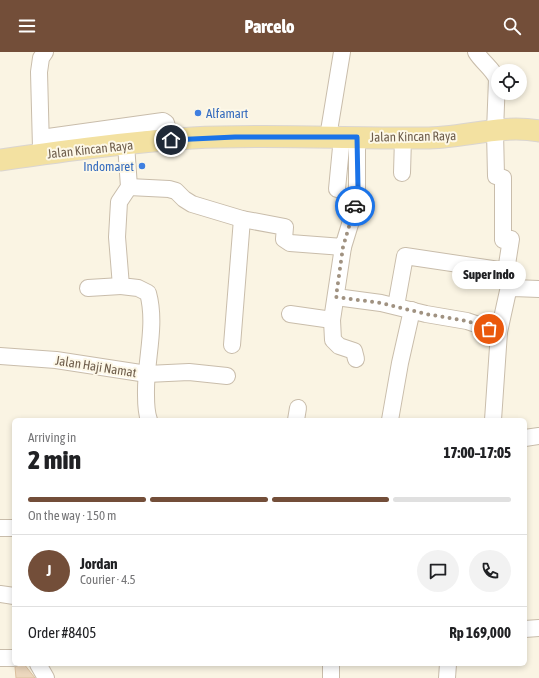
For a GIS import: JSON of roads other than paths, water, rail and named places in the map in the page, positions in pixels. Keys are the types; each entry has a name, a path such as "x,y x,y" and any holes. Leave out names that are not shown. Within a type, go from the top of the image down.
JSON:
{"main road":[{"name":"Jalan Kincan Raya","path":"0,160 41,146 126,144 228,137 448,138 495,135 525,129 539,131"}],"street":[{"path":"45,52 41,58 39,72 41,146 163,121 166,123 171,140"},
{"path":"337,189 342,137 342,52"},
{"path":"396,306 405,256 506,272 511,239 503,240 503,178 496,176 495,135 497,79 494,73 487,67 476,52"},
{"path":"342,137 358,188 343,247 332,320 333,340 339,346 354,351 356,359"},
{"path":"402,174 403,138"},
{"path":"120,286 117,237 119,202 129,187 126,144"},
{"path":"129,187 176,191 184,200 192,204 242,219 285,227 284,239 290,243 343,247"},
{"path":"232,345 242,219"},
{"path":"88,288 120,286 138,288 148,293 151,306 151,317 147,374 188,372 227,376"},
{"path":"493,418 499,332 508,291 513,288 539,289"},
{"path":"336,297 396,306 467,321 499,332"},
{"path":"390,418 412,310"},
{"path":"290,314 332,320"},
{"name":"Jalan Haji Namat","path":"0,356 56,360 147,374 147,411 149,418"},
{"path":"527,438 539,436"},
{"path":"0,528 12,528"},
{"path":"0,594 12,596"},
{"path":"527,629 539,628"},
{"path":"0,658 12,658"},
{"path":"331,678 332,666"},
{"path":"447,678 448,666"}],"place":[{"name":"Alfamart","path":"198,113"},
{"name":"Indomaret","path":"142,166"},
{"name":"Super Indo","path":"489,329"}]}
